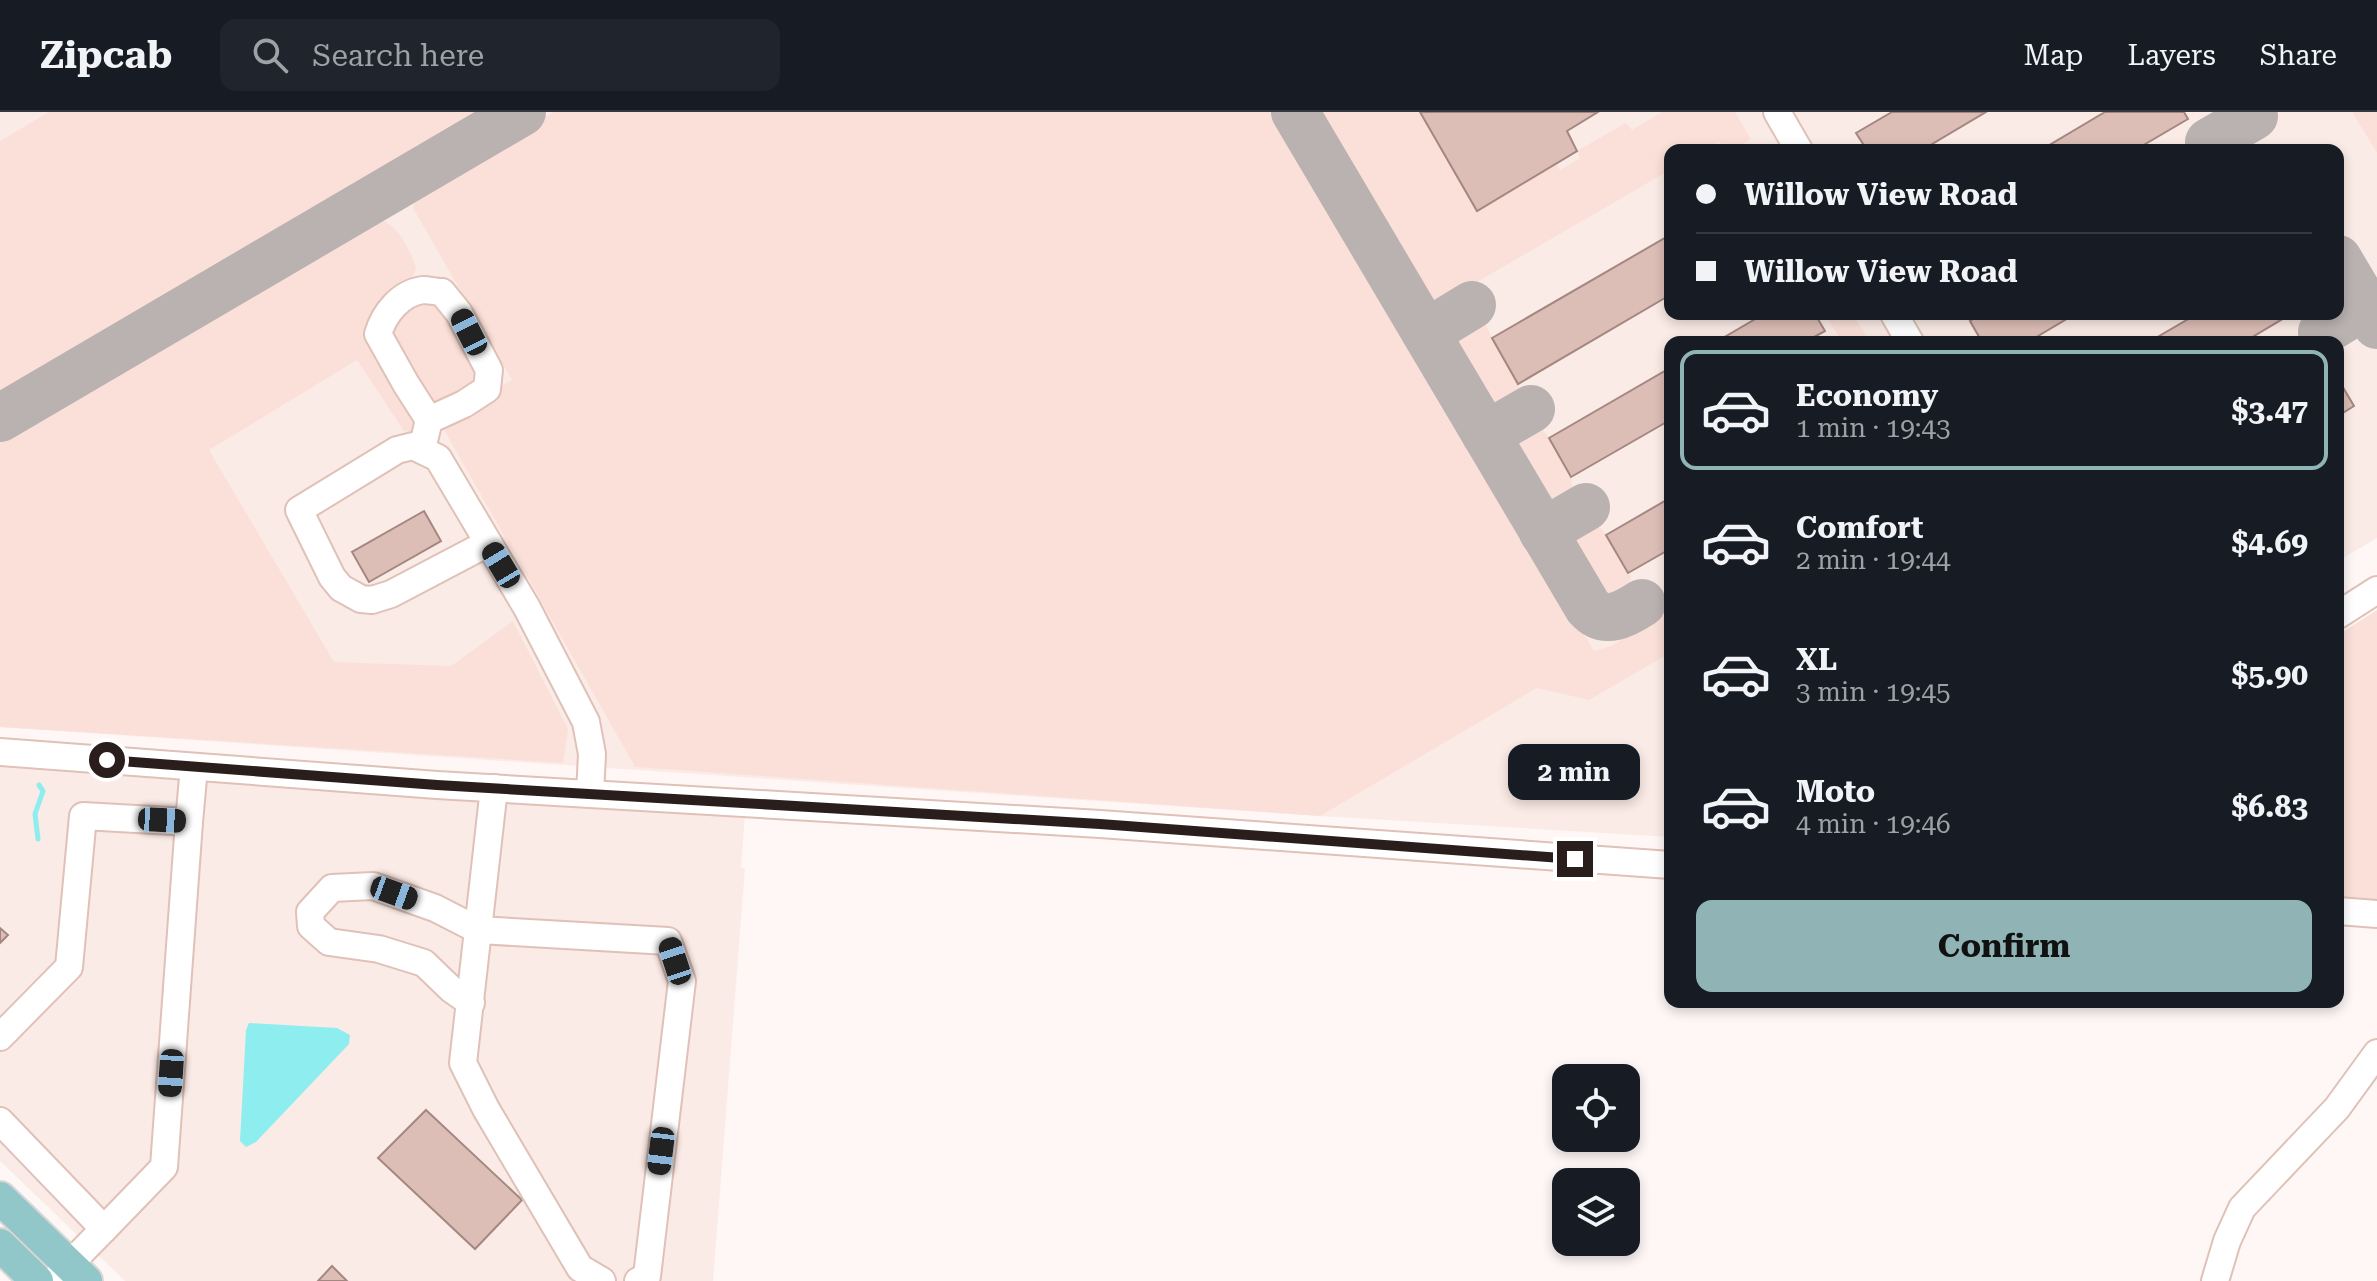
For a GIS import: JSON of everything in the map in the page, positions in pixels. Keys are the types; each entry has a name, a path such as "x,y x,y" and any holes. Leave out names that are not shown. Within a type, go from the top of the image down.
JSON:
{"main road":[{"path":"0,1198 69,1276"},
{"path":"0,1245 37,1281"}],"street":[{"path":"1777,112 1796,144"},
{"path":"422,449 429,420 378,334 384,317 400,300 421,290 442,292 459,313 489,370 487,389 429,420"},
{"path":"488,543 391,594 372,600 361,599 350,594 332,577 299,510 397,450 413,446 438,458 527,608 586,722 592,754 590,794"},
{"path":"2344,611 2377,590"},
{"path":"0,752 494,788 1100,824 1664,865"},
{"path":"69,1276 104,1229 164,1167 194,767"},
{"path":"494,788 474,920 471,1003 463,1063 486,1109 585,1277"},
{"path":"0,1037 69,967 83,816 189,822"},
{"path":"471,1003 424,963 379,949 329,942 311,926 310,912 332,888 373,886 474,920 668,941 682,981 647,1276 638,1281"},
{"path":"2344,911 2377,914"},
{"path":"2215,1281 2227,1241 2242,1208 2337,1108 2377,1053"},
{"path":"0,1121 104,1229"}],"shaded area":[{"path":"0,112 2352,112 2377,153 2377,538 2344,557 2344,336 1664,336 1664,837 0,727"},
{"path":"49,112 488,112 0,399 0,141"},
{"path":"554,112 1275,112 1594,651 1611,646 1664,614 1664,656 1589,700 1537,688 1320,816 635,767 439,421 512,380 413,208 422,189"},
{"path":"1318,112 1420,112 1478,211 1556,164 1560,170 1580,158 1577,151 1626,123 1632,130 1662,112 1735,112 1751,139 1743,144 1721,144 1719,141 1714,144 1664,144 1664,173 1446,300 1437,302 1424,297"},
{"path":"2352,112 2377,112 2377,153"},
{"path":"374,218 395,230 416,267 407,285 378,304 417,415 415,432 404,431 357,360 209,450 334,662 451,666 513,621 568,729 563,763 0,727 0,437"},
{"path":"426,298 440,306 476,372 472,384 438,404 433,403 390,340 392,313"},
{"path":"1829,320 1857,320 1866,336 1838,336"},
{"path":"1479,324 1486,326 1519,387 1516,398 1503,406 1493,407 1486,402 1454,344 1455,336"},
{"path":"1534,427 1545,432 1571,477 1573,494 1556,504 1546,502 1517,452 1517,438"},
{"path":"1592,523 1603,530 1631,577 1629,589 1615,598 1600,594 1572,547 1573,533"},
{"path":"2377,610 2377,904 2344,901 2344,631"},
{"path":"0,766 745,816 741,867 745,868 713,1281 125,1281 0,1161"}],"water":[{"path":"249,1023 337,1028 350,1035 349,1044 256,1142 246,1147 240,1141 246,1030"}],"building":[{"path":"1420,112 1598,112 1567,131 1577,151 1477,211"},
{"path":"1892,112 1986,112 1932,144 1863,144 1856,133"},
{"path":"2105,112 2184,112 2188,119 2145,144 2051,144"},
{"path":"1664,238 1664,299 1518,384 1492,338"},
{"path":"1754,320 1819,320 1825,331 1816,336 1726,336"},
{"path":"2065,320 2038,336 1979,336 1970,321"},
{"path":"2187,320 2281,320 2254,336 2159,336"},
{"path":"1664,371 1664,423 1571,477 1549,438"},
{"path":"2344,389 2354,406 2344,412"},
{"path":"1664,501 1664,552 1628,573 1606,535"},
{"path":"424,511 441,541 369,582 352,552"},
{"path":"0,928 8,935 0,943"},
{"path":"426,1110 522,1200 475,1249 378,1158"},
{"path":"332,1266 347,1281 318,1281"}],"waterway":[{"path":"38,839 35,814 43,791 39,785"}],"taxiway":[{"path":"0,418 522,112"},
{"path":"1295,112 1588,607 1608,617 1622,614 1642,603"},
{"path":"2209,142 2254,116"},
{"path":"2344,269 2377,325"},
{"path":"1426,333 1472,305"},
{"path":"2344,319 2365,306"},
{"path":"2322,332 2342,320"},
{"path":"1486,435 1531,409"},
{"path":"1543,532 1586,507"}],"route":[{"path":"107,760 437,785 1100,824 1575,859"}]}
